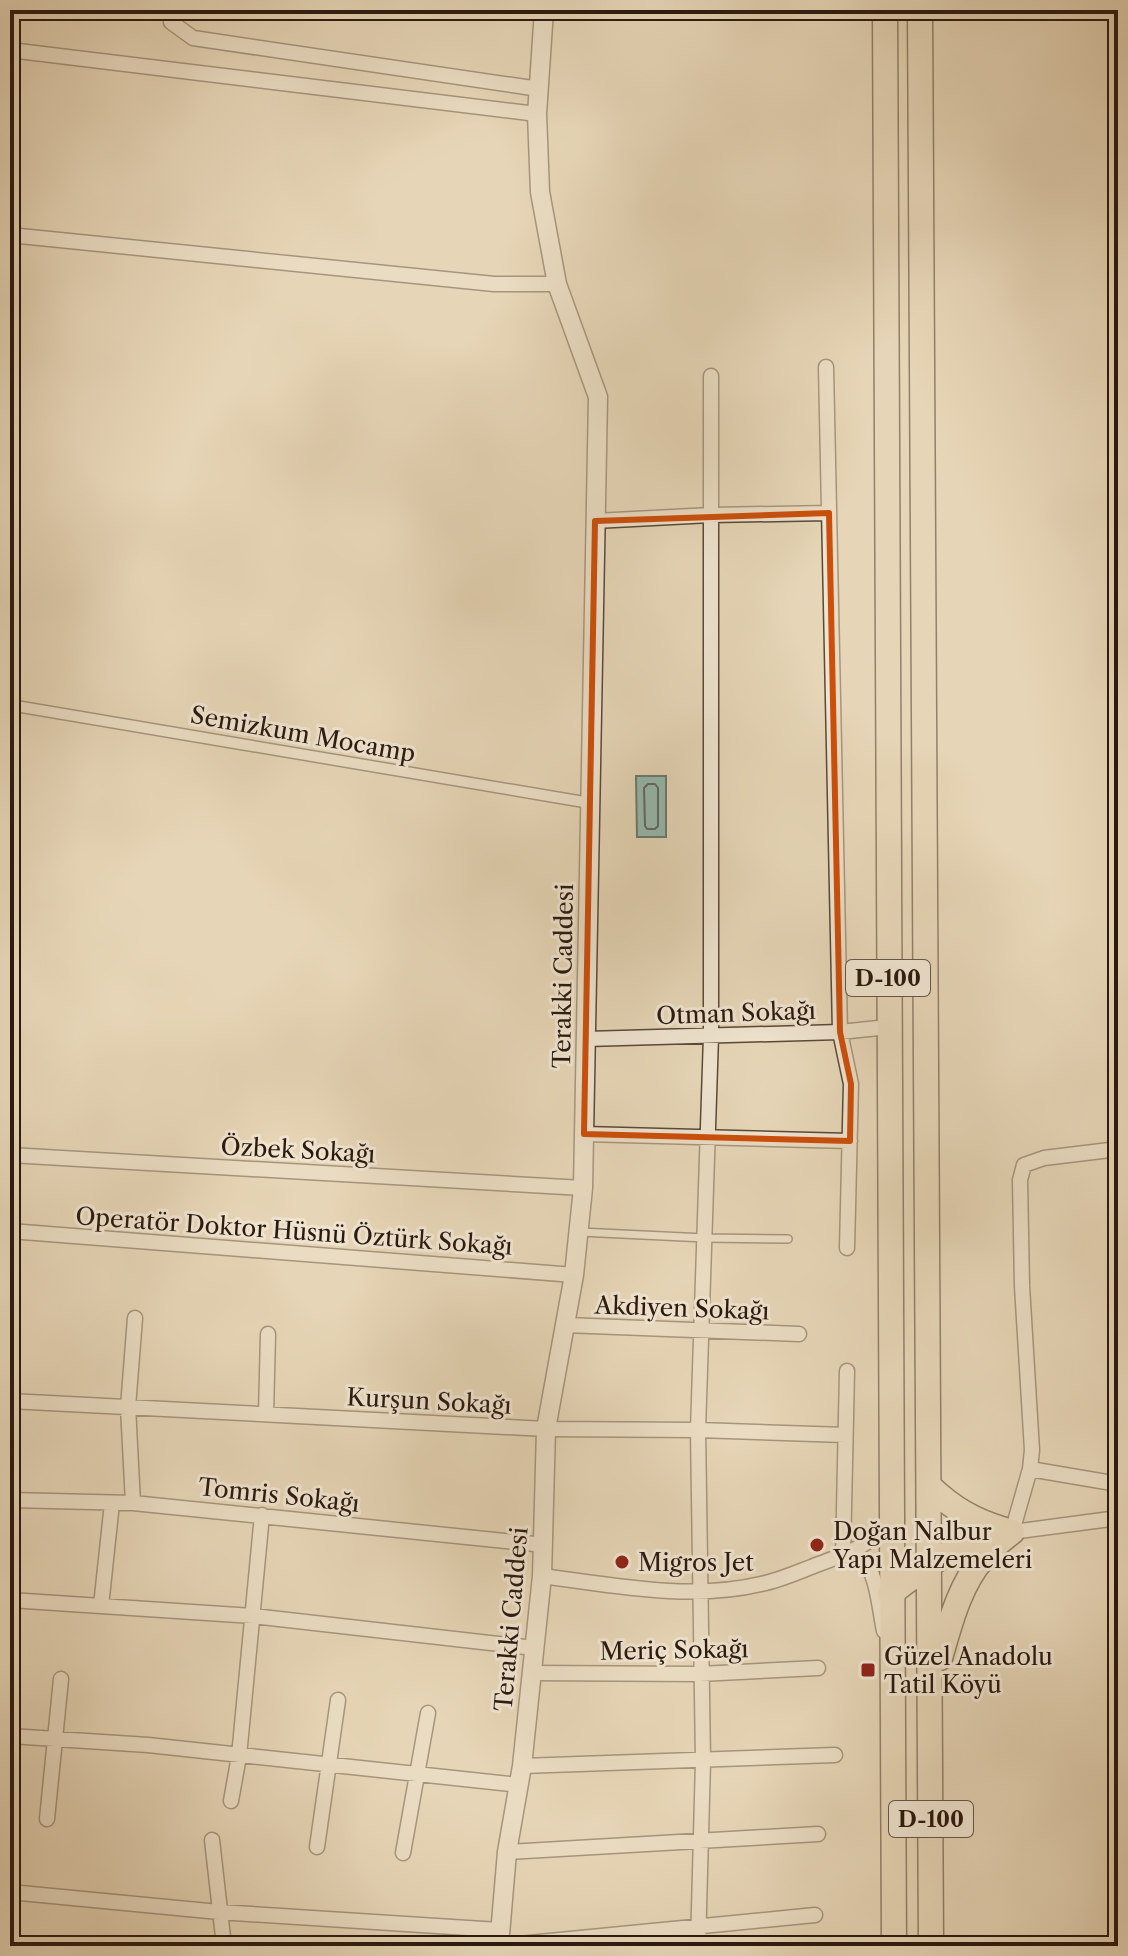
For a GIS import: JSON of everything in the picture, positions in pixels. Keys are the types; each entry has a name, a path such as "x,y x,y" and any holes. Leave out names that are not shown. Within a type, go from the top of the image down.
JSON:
{"highway":[{"name":"D-100","path":"885,10 894,1946"},
{"name":"D-100","path":"920,10 931,1946"},
{"path":"929,1486 959,1512 978,1522 1012,1532"},
{"path":"890,1594 930,1563 977,1539 1012,1532"},
{"path":"931,1692 954,1609 983,1558 1012,1532"}],"street":[{"path":"173,10 171,22 193,38 539,89"},
{"name":"Terakki Caddesi","path":"499,1938 542,1576 546,1429 574,1275 583,1188 598,397 557,284 540,192 537,114 544,10"},
{"path":"10,50 537,114"},
{"path":"10,235 494,284 557,284"},
{"path":"826,367 840,1032 851,1084 847,1248"},
{"path":"698,1946 703,1761 698,1430 711,1036 711,376"},
{"path":"595,521 829,513"},
{"name":"Semizkum Mocamp","path":"10,705 590,803"},
{"name":"Otman Sokağı","path":"586,1039 840,1032 888,1027"},
{"path":"584,1134 850,1141"},
{"path":"1118,1149 1044,1158 1024,1165 1020,1180 1022,1286 1032,1450 1030,1469 1012,1532 1118,1518"},
{"name":"Özbek Sokağı","path":"10,1155 583,1188"},
{"name":"Operatör Doktor Hüsnü Öztürk Sokağı","path":"10,1231 574,1275"},
{"path":"133,1503 128,1407 135,1318"},
{"name":"Akdiyen Sokağı","path":"565,1325 799,1334"},
{"path":"266,1414 268,1334"},
{"path":"843,1555 847,1371"},
{"name":"Kurşun Sokağı","path":"10,1401 546,1429 845,1435"},
{"path":"1030,1469 1118,1484"},
{"name":"Tomris Sokağı","path":"10,1500 133,1503 544,1545"},
{"path":"101,1606 112,1503"},
{"path":"231,1801 239,1756 262,1515"},
{"path":"542,1576 658,1589 701,1590 762,1584 843,1555 873,1540 891,1521"},
{"path":"843,1555 858,1557 866,1563 875,1585 891,1662"},
{"path":"10,1600 253,1616 534,1648"},
{"name":"Meriç Sokağı","path":"531,1673 700,1674 818,1668"},
{"path":"47,1819 61,1679"},
{"path":"317,1847 338,1700"},
{"path":"403,1853 428,1713"},
{"path":"10,1736 148,1745 417,1775 520,1776 703,1761 835,1755"},
{"path":"507,1852 818,1834"},
{"path":"212,1840 224,1946"},
{"path":"10,1892 499,1938 698,1926 815,1915"}],"lane":[{"path":"578,1232 788,1239"}],"highlighted area":[{"path":"829,513 840,1032 851,1084 850,1141 584,1134 595,521"}],"water":[{"path":"636,776 666,776 666,837 637,837"}],"place":[{"name":"Doğan Nalbur Yapı Malzemeleri","path":"817,1545"},
{"name":"Migros Jet","path":"622,1562"},
{"name":"Güzel Anadolu Tatil Köyü","path":"868,1670"}]}
